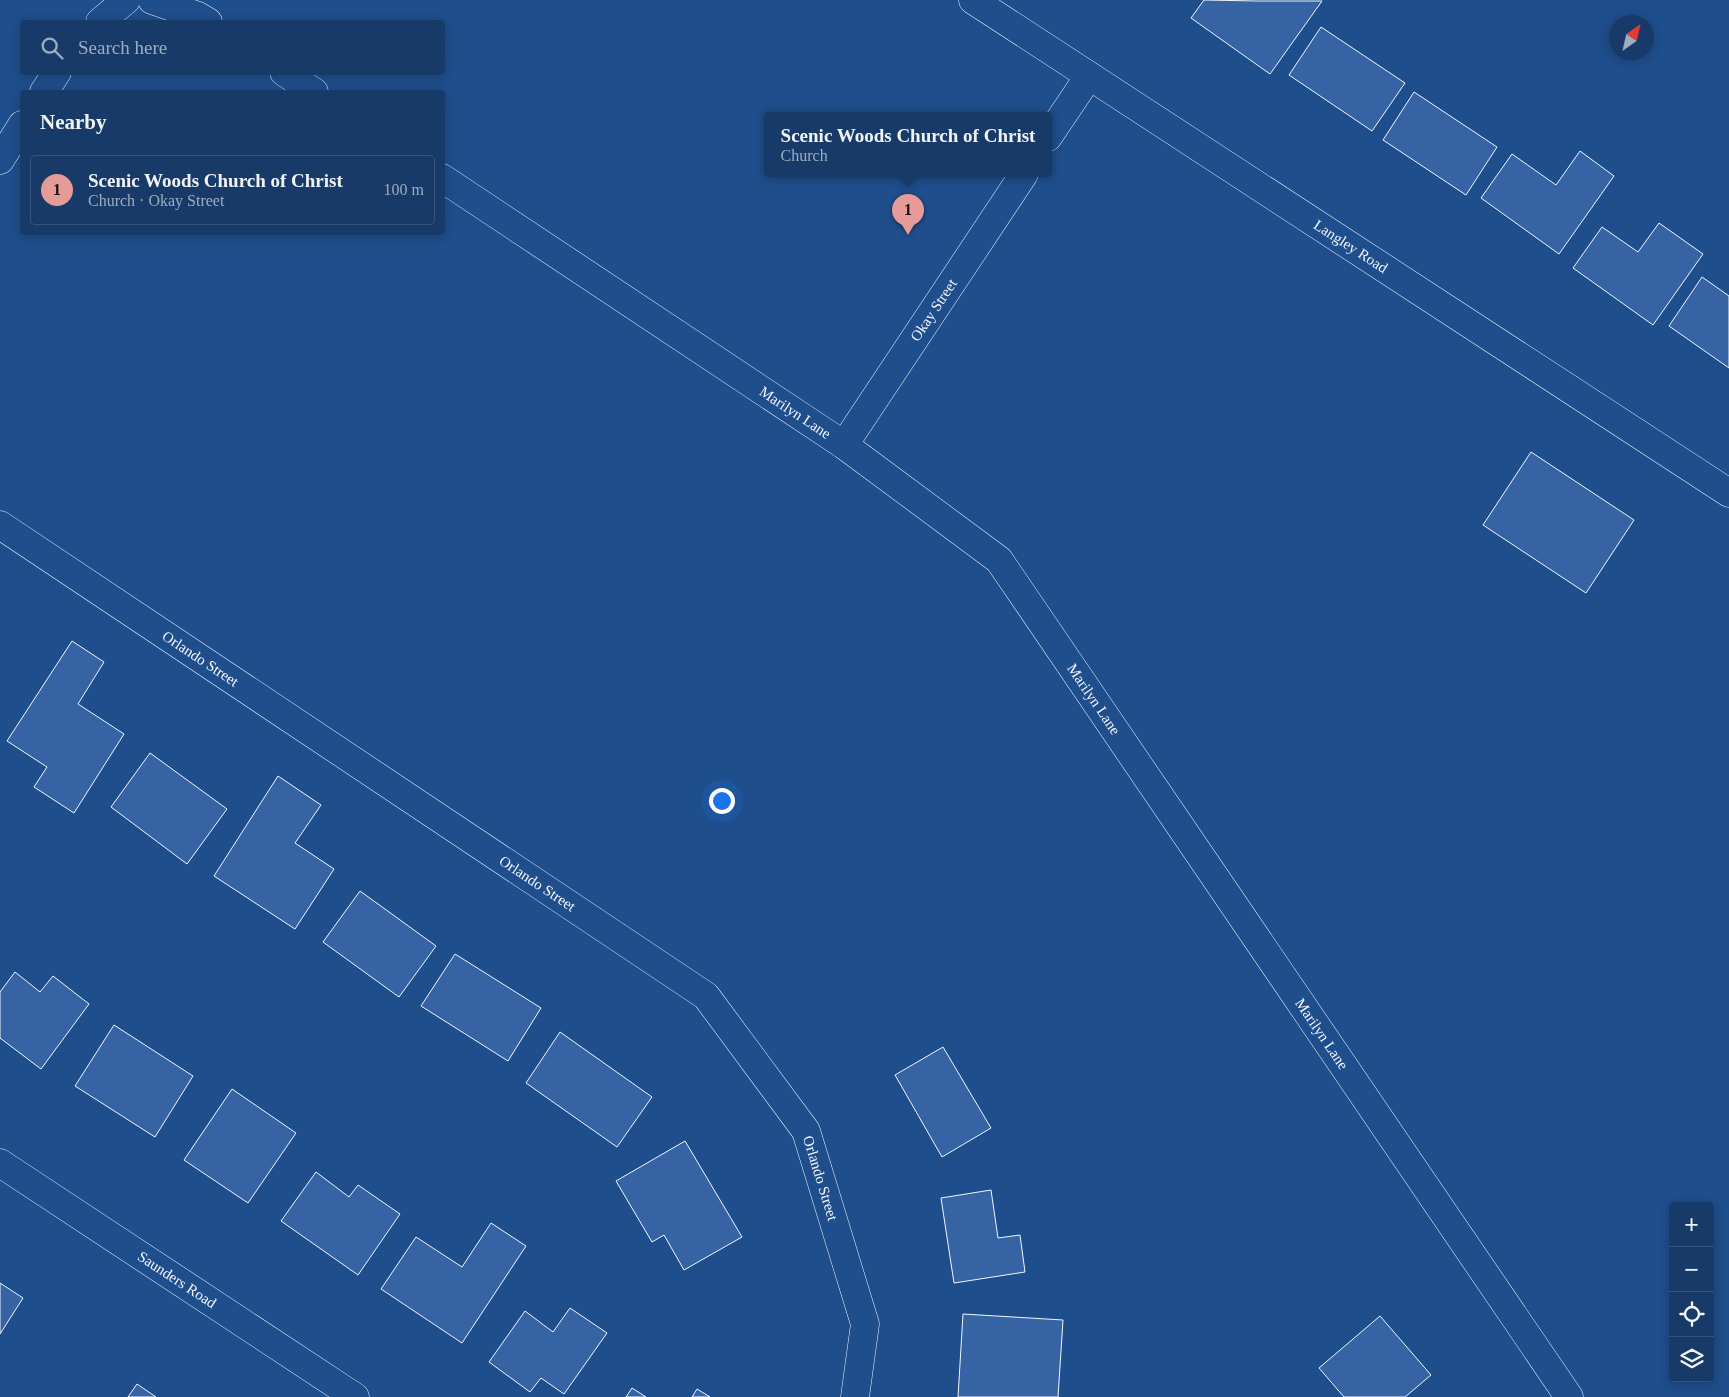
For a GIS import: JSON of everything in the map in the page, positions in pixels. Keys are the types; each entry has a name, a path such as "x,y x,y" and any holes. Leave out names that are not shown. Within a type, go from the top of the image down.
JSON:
{"street":[{"path":"102,20 126,0"},
{"path":"152,0 205,20"},
{"name":"Langley Road","path":"973,0 1729,493"},
{"path":"45,90 55,75"},
{"path":"288,75 311,90"},
{"path":"1052,131 1088,76"},
{"path":"0,160 20,128"},
{"name":"Okay Street","path":"844,445 1022,177"},
{"name":"Marilyn Lane","path":"445,180 844,445 999,560 1569,1397"},
{"name":"Orlando Street","path":"0,525 706,996 806,1131 865,1324 855,1397"},
{"name":"Saunders Road","path":"0,1163 354,1397"}],"building":[{"path":"1204,0 1322,1 1270,74 1191,18"},
{"path":"1321,27 1405,83 1372,131 1289,75"},
{"path":"1414,92 1497,147 1466,195 1383,140"},
{"path":"1580,151 1614,176 1559,254 1481,198 1512,154 1556,185"},
{"path":"1659,223 1703,254 1653,325 1573,268 1602,227 1638,252"},
{"path":"1702,277 1729,296 1729,368 1669,326"},
{"path":"1531,452 1634,520 1586,593 1483,525"},
{"path":"72,641 104,662 78,704 124,734 74,813 34,787 47,767 7,741"},
{"path":"150,753 227,809 187,864 111,807"},
{"path":"278,776 321,805 295,843 334,869 295,929 214,876"},
{"path":"360,891 436,946 399,997 323,942"},
{"path":"455,954 541,1008 508,1061 421,1006"},
{"path":"15,972 40,992 53,976 89,1004 41,1069 0,1038 0,992"},
{"path":"114,1025 193,1076 155,1137 75,1086"},
{"path":"560,1032 652,1097 617,1147 526,1083"},
{"path":"943,1047 991,1128 942,1157 895,1075"},
{"path":"232,1089 296,1133 248,1203 184,1160"},
{"path":"685,1141 742,1237 684,1270 664,1235 652,1242 616,1181"},
{"path":"316,1172 349,1197 358,1185 400,1214 358,1275 281,1221"},
{"path":"991,1190 998,1238 1020,1235 1025,1272 954,1283 941,1198"},
{"path":"491,1223 526,1246 462,1343 381,1289 416,1237 462,1267"},
{"path":"0,1283 23,1298 0,1334"},
{"path":"570,1308 607,1333 564,1394 541,1378 530,1392 489,1362 525,1311 553,1332"},
{"path":"963,1314 1063,1320 1058,1397 958,1397"},
{"path":"1380,1316 1431,1375 1405,1397 1344,1397 1319,1368"},
{"path":"137,1384 156,1397 128,1397"},
{"path":"632,1388 646,1397 626,1397"},
{"path":"697,1389 710,1397 692,1397"}],"place":[{"name":"Scenic Woods Church of Christ","path":"908,235"}]}
